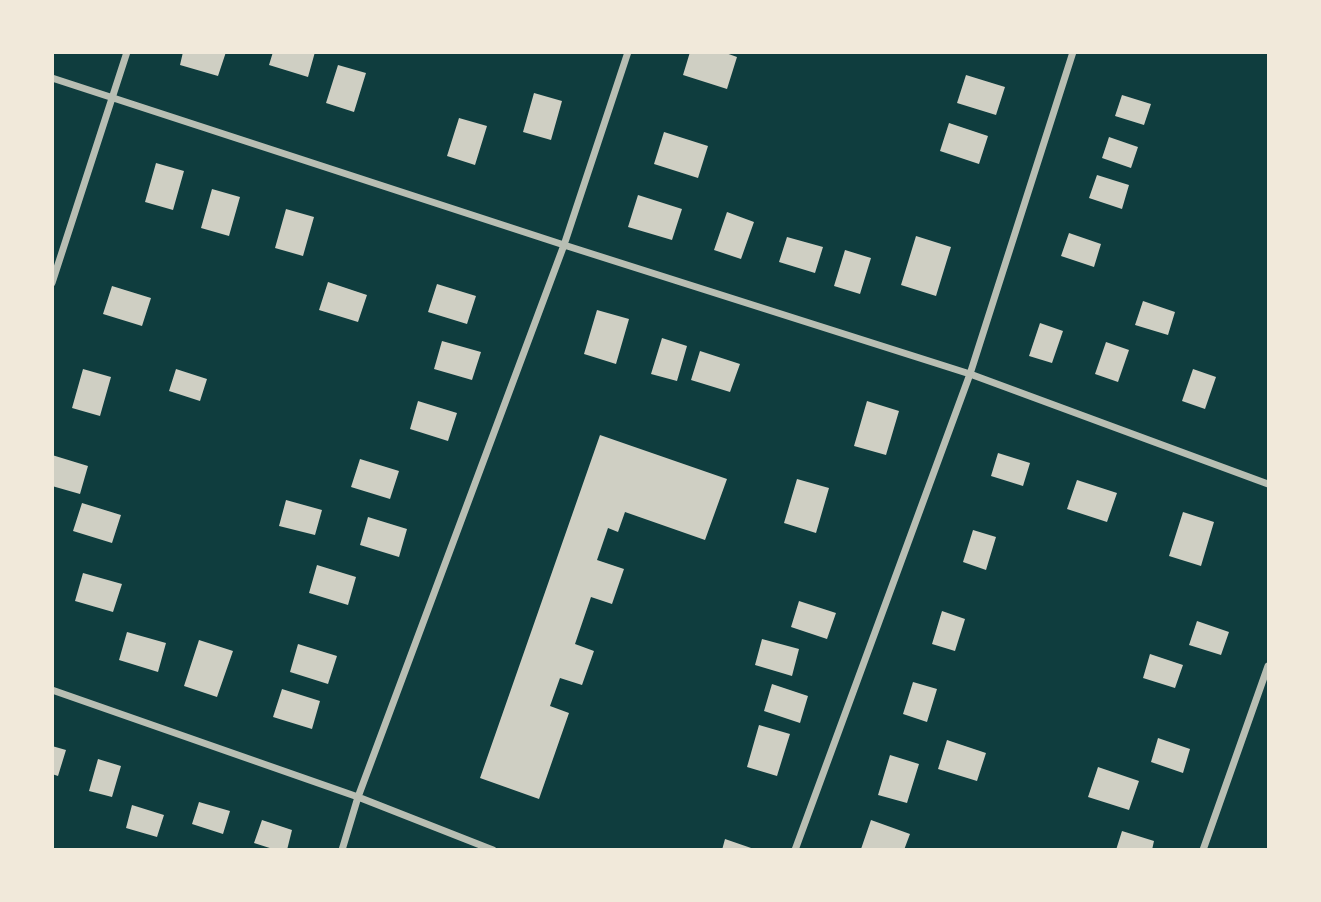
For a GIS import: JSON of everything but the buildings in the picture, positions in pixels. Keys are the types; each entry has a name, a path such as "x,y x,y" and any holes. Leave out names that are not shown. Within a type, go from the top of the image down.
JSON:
{"street":[{"path":"52,283 127,52"},
{"path":"342,849 358,797 564,244 628,52"},
{"path":"795,849 970,373 1073,52"},
{"path":"52,78 970,373 1269,484"},
{"path":"1203,849 1269,666"},
{"path":"52,690 358,797 493,849"}]}
